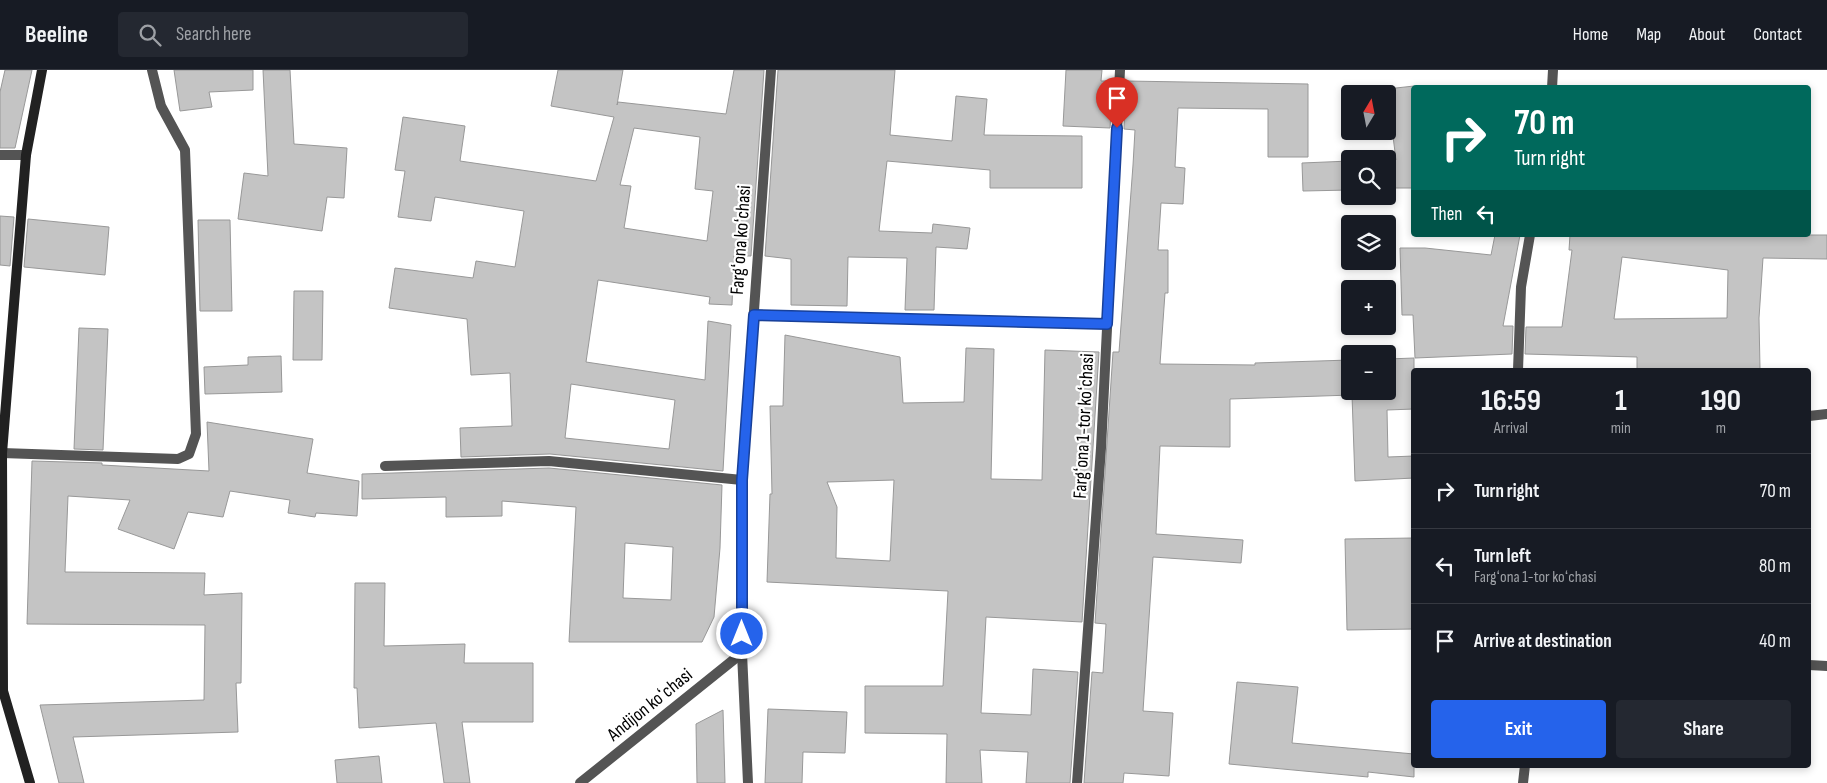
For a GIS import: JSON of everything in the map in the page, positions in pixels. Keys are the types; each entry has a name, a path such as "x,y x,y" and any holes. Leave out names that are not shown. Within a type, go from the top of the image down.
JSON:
{"street":[{"path":"30,783 3,691 1,669 2,453 26,155 42,70"},
{"path":"2,453 178,459 189,454 196,434 185,150 160,106 152,70"},
{"name":"Fargʻona koʻchasi","path":"748,783 742,653 742,480 771,70"},
{"name":"Fargʻona 1-tor koʻchasi","path":"1077,783 1101,448 1120,70"},
{"path":"1552,85 1553,70"},
{"path":"0,155 26,155"},
{"path":"1518,368 1521,287 1530,237"},
{"path":"754,315 1107,324"},
{"path":"1811,416 1827,414"},
{"path":"385,466 548,461 742,480"},
{"name":"Andijon koʻchasi","path":"580,783 742,653"},
{"path":"1811,665 1827,666"},
{"path":"1523,783 1525,768"}],"building":[{"path":"5,70 32,70 15,148 0,148 0,92"},
{"path":"174,70 253,70 253,90 209,92 212,107 180,111"},
{"path":"263,70 290,70 294,144 347,148 344,198 327,197 322,231 238,219 244,173 268,176"},
{"path":"558,70 623,70 617,105 618,102 726,114 734,70 764,70 751,256 734,256 732,305 709,304 710,297 598,280 586,362 705,380 708,321 731,325 723,471 550,454 461,457 460,428 512,426 510,373 471,375 467,319 389,308 395,268 473,278 476,261 515,267 524,211 435,197 431,221 398,217 405,171 395,170 403,117 465,126 460,161 596,181 614,117 551,106","holes":["634,128 700,137 695,189 713,191 707,241 624,228 631,186 620,185","571,384 675,400 669,449 565,438"]},
{"path":"778,70 895,70 890,135 952,141 956,96 987,99 984,135 1082,136 1082,188 990,188 990,170 887,161 879,231 932,233 933,224 970,228 967,249 936,247 934,310 905,310 907,258 848,257 847,306 791,305 791,259 765,256"},
{"path":"1066,70 1102,70 1101,81 1113,81 1110,128 1063,126"},
{"path":"1126,81 1308,84 1308,157 1268,157 1268,109 1178,108 1175,167 1185,168 1183,204 1161,203 1158,250 1168,250 1168,293 1165,293 1160,364 1255,365 1255,363 1341,360 1341,395 1230,399 1230,447 1160,446 1156,534 1243,540 1241,563 1153,557 1143,711 1173,713 1169,776 1124,773 1123,783 1084,783 1092,672 1103,673 1106,624 1095,623 1113,352 1119,352 1135,130 1124,129"},
{"path":"1411,86 1411,188 1396,188 1396,88"},
{"path":"1341,161 1341,190 1303,191 1302,163"},
{"path":"0,216 14,217 10,266 0,265"},
{"path":"28,219 109,227 105,275 24,267"},
{"path":"198,220 230,220 232,311 200,311"},
{"path":"1811,235 1827,235 1827,259 1763,258 1759,318 1760,368 1637,368 1637,357 1525,354 1526,327 1562,327 1572,250 1569,250 1570,237 1811,237","holes":["1622,257 1728,270 1727,318 1614,319"]},
{"path":"1495,237 1520,237 1503,326 1513,326 1512,354 1415,358 1413,315 1402,315 1400,248 1425,248 1491,255"},
{"path":"294,291 323,291 322,360 293,360"},
{"path":"79,328 108,329 103,450 74,449"},
{"path":"785,335 900,357 903,403 964,402 966,348 994,349 991,479 1042,480 1045,350 1099,352 1082,622 986,617 981,713 1031,715 1033,669 1078,672 1070,783 1026,783 1028,752 980,750 982,783 946,783 947,734 865,733 865,686 943,686 948,591 767,582 770,494 772,494 770,406 783,406","holes":["894,480 890,561 836,558 837,507 827,482"]},
{"path":"281,356 282,392 205,394 204,367 248,365 248,357"},
{"path":"1414,358 1414,368 1411,368 1411,409 1387,410 1388,457 1411,456 1411,478 1355,481 1352,400 1396,400 1396,359"},
{"path":"207,422 313,439 307,473 359,481 357,516 316,513 315,517 288,513 290,500 230,491 223,517 188,512 174,549 118,529 130,500 68,496 65,572 205,573 204,595 242,593 241,683 236,683 238,732 73,737 84,783 59,783 40,705 204,700 205,625 27,624 32,461 102,463 102,465 209,471"},
{"path":"549,468 722,485 720,548 714,617 702,642 569,642 576,507 502,501 502,516 446,517 446,497 362,499 362,474","holes":["625,543 673,547 671,600 623,598"]},
{"path":"1411,538 1411,629 1347,630 1345,539"},
{"path":"355,583 385,583 384,646 465,644 464,663 533,663 533,722 462,722 470,783 444,783 436,723 359,728 357,688 354,688"},
{"path":"1237,682 1298,687 1292,743 1411,754 1411,768 1414,768 1414,777 1368,772 1368,777 1229,764"},
{"path":"768,709 847,712 845,753 803,752 802,783 765,783"},
{"path":"723,710 725,783 697,783 696,724"},
{"path":"379,756 382,783 337,783 335,760"}],"route":[{"path":"742,634 742,480 754,315 1107,324 1117,128"}]}
